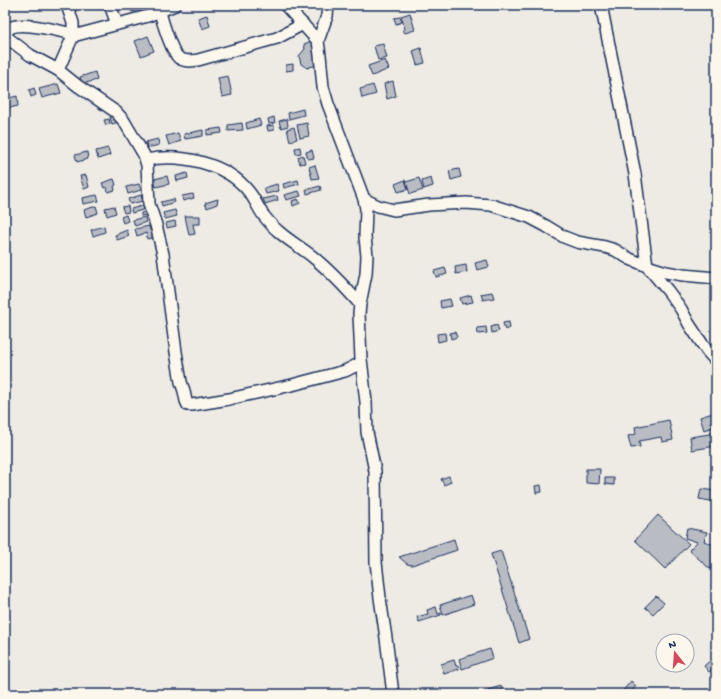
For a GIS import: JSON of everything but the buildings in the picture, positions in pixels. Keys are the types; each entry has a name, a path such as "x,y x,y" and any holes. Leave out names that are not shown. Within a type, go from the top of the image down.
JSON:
{"street":[{"path":"58,70 73,35 73,23 67,5"},
{"path":"110,5 117,24"},
{"path":"285,5 318,41"},
{"path":"328,5 327,16 318,41 323,87 364,199 366,209 366,274 359,314 361,363 368,432 375,471 376,562 392,694"},
{"path":"601,5 635,174 647,266 668,291 707,351 716,361"},
{"path":"167,7 148,16 73,35 34,27 19,26 10,28 5,36 30,55 58,70 78,86 120,115 146,160 150,204 163,254 176,352 187,404 190,406 229,399 292,385 345,371 361,363"},
{"path":"167,7 164,25 176,54 186,60 198,60 277,38 303,24"},
{"path":"146,160 167,158 194,160 229,174 249,192 264,216 280,233 302,248 325,267 343,284 360,304"},
{"path":"364,199 378,206 394,210 429,205 466,203 491,205 529,217 564,237 577,242 615,250 630,259 647,266 666,272 683,275 716,278"}]}
